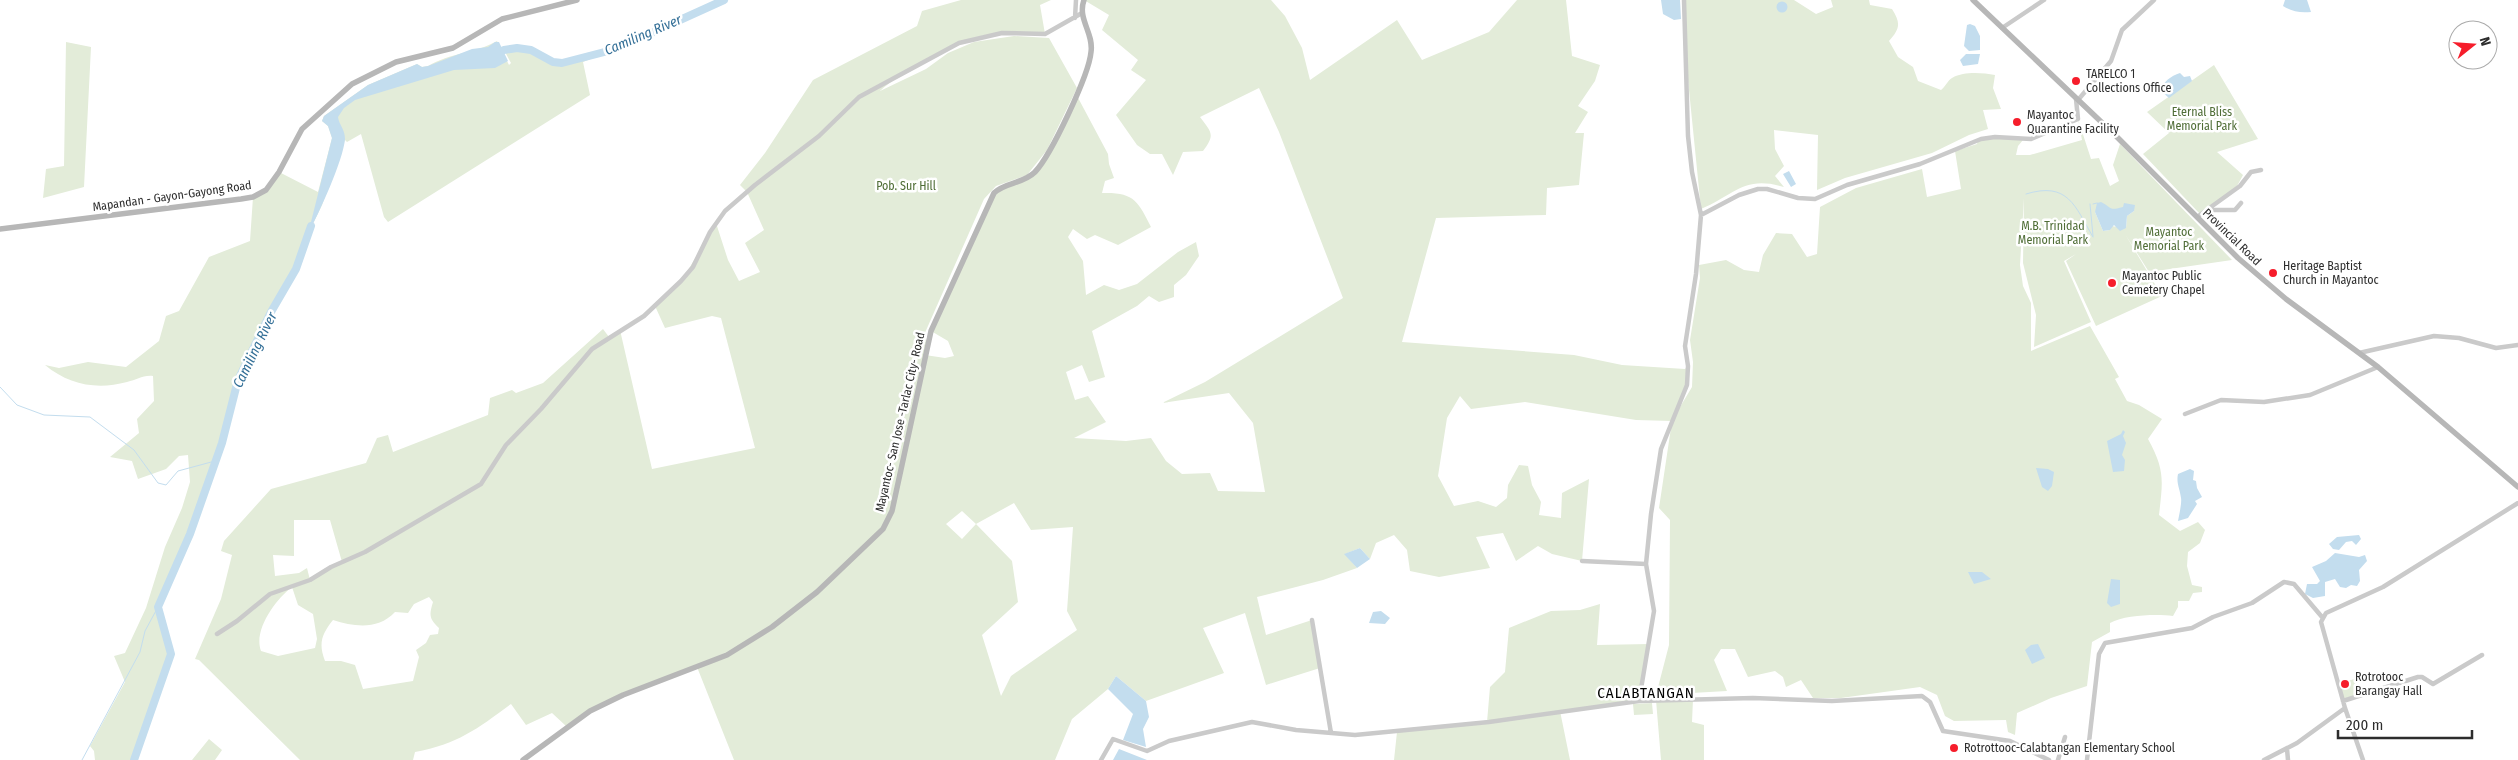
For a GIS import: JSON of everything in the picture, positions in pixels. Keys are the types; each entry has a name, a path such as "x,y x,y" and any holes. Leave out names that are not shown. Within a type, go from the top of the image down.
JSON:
{"main road":[{"name":"Mapandan - Gayon-Gayong Road","path":"0,229 234,200 260,194 269,186 279,172 302,129 352,84 396,62 453,48 502,19 577,0"},
{"name":"Mayantoc- San Jose -Tarlac City- Road","path":"523,760 602,705 706,664 743,646 772,627 817,592 883,529 892,511 893,496 931,331 994,193 999,189 1022,182 1034,173 1055,142 1090,57 1091,41 1082,13 1084,0"},
{"name":"Provincial Road","path":"1973,0 2077,99 2197,218 2269,285 2378,367 2518,487"}],"street":[{"path":"1075,18 1076,0"},
{"path":"1639,701 1654,611 1646,564 1651,514 1661,449 1687,385 1688,366 1685,346 1696,274 1701,214 1692,172 1688,136 1684,0"},
{"path":"2002,28 2044,0"},
{"path":"1701,214 1750,191 1768,189 1798,198 1815,199 1847,185 1920,164 1982,139 1995,137 2031,139 2078,119 2077,99 2111,61 2122,30 2154,0"},
{"path":"216,634 233,624 270,594 310,580 330,567 365,552 481,484 506,445 541,409 592,349 644,316 681,282 693,266 710,232 725,211 819,136 858,97 959,43 1002,33 1045,34 1082,13"},
{"path":"2197,218 2240,186 2251,172 2261,170"},
{"path":"2207,210 2238,210 2241,202"},
{"path":"2359,353 2434,336 2459,338 2496,348 2518,345"},
{"path":"2185,414 2221,400 2264,402 2310,395 2378,367"},
{"path":"2364,760 2345,708 2321,622 2322,617 2326,612 2383,587 2518,503"},
{"path":"1582,561 1646,564"},
{"path":"2086,760 2099,654 2105,643 2192,628 2213,617 2252,603 2284,582 2294,584 2322,617"},
{"path":"1312,620 1331,733"},
{"path":"2343,701 2418,677 2422,677 2433,684 2482,655"},
{"path":"1101,760 1113,740 1146,751 1169,741 1252,722 1296,730 1355,735 1412,731 1639,701 1753,698 1832,700 1922,696 1930,702 1943,731 2010,741 2048,760"},
{"path":"2264,760 2287,749 2345,708"},
{"path":"2058,760 2065,737"},
{"path":"2287,749 2288,760"}],"green space":[{"path":"961,0 1051,0 1040,5 1045,34 1009,33 973,38 950,47 924,61 899,76 880,91 926,69 948,53 974,42 1014,36 1049,38 1077,88 1047,150 1027,175 996,186 984,199 924,335 927,342 925,355 945,358 954,356 948,341 931,331 995,192 1022,181 1044,160 1076,94 1108,154 1114,178 1105,181 1102,193 1121,194 1134,200 1151,227 1118,245 1095,235 1087,239 1073,229 1068,237 1083,261 1086,295 1104,285 1119,290 1137,284 1178,252 1196,242 1199,256 1186,275 1174,285 1174,297 1159,302 1149,296 1137,306 1092,331 1105,377 1089,382 1082,365 1066,372 1075,400 1088,396 1106,422 1074,438 1126,441 1151,438 1166,461 1182,474 1210,473 1218,491 1265,492 1253,423 1229,393 1162,403 1205,382 1343,298 1279,132 1259,88 1200,117 1209,130 1210,141 1203,151 1183,152 1173,175 1162,154 1150,154 1137,145 1116,115 1146,80 1131,70 1138,60 1102,30 1109,15 1084,0 1271,0 1285,16 1302,48 1310,80 1397,20 1422,60 1489,32 1517,0 1566,0 1572,56 1600,65 1595,81 1578,106 1588,112 1575,133 1584,133 1579,185 1547,188 1546,215 1436,218 1402,342 1574,355 1622,365 1685,369 1688,366 1687,385 1674,417 1692,387 1693,362 1690,340 1700,278 1699,265 1726,260 1744,270 1759,272 1763,255 1776,233 1792,234 1807,257 1817,254 1820,207 1856,188 1922,169 1927,197 1961,189 1955,151 1977,144 1978,140 1993,137 2023,140 2018,146 2016,155 2030,155 2082,140 2078,119 2091,159 2099,158 2110,186 2119,181 2113,165 2120,144 2232,260 2149,272 2125,234 2162,296 2096,326 2066,261 2076,254 2064,261 2091,322 2034,347 2036,315 2023,263 2024,198 2020,265 2023,286 2031,303 2031,351 2090,326 2119,377 2115,379 2127,401 2139,405 2162,419 2148,439 2160,467 2162,484 2159,515 2180,531 2198,522 2205,530 2200,543 2188,552 2187,566 2192,585 2202,587 2202,592 2193,593 2189,601 2178,601 2178,607 2173,616 2141,616 2124,618 2110,623 2110,632 2092,642 2087,686 2051,698 2017,713 2015,735 2008,732 2006,720 1954,721 1945,716 1937,695 1920,687 1841,698 1813,698 1801,680 1786,687 1783,677 1775,671 1748,677 1735,649 1721,649 1714,660 1727,691 1656,695 1669,645 1670,520 1659,508 1672,421 1636,420 1525,402 1471,409 1460,396 1447,418 1438,476 1454,506 1478,501 1496,507 1507,498 1508,485 1519,465 1528,466 1532,485 1541,502 1539,515 1561,518 1562,493 1589,479 1582,561 1552,554 1538,546 1516,561 1503,533 1476,537 1490,568 1439,577 1410,571 1407,550 1394,535 1376,543 1370,559 1360,548 1345,554 1357,568 1323,580 1257,597 1266,635 1312,620 1320,668 1266,685 1245,613 1203,628 1224,673 1146,701 1116,676 1108,689 1072,719 1055,760 734,760 697,667 713,659 608,701 593,708 566,726 552,713 526,725 511,704 488,721 455,740 415,752 413,760 300,760 199,660 195,659 221,599 232,555 221,551 224,541 271,489 366,463 377,438 388,435 393,452 488,415 490,398 512,390 516,393 543,383 603,329 609,337 620,330 652,469 755,448 721,318 712,316 665,328 655,306 684,277 716,223 728,260 739,281 760,272 745,243 764,230 747,192 740,185 765,153 813,80 917,26 922,11","holes":["2101,203 2108,209 2134,211 2127,216 2126,228 2111,226 2110,230 2103,231 2095,212","1014,503 1031,530 1073,527 1067,611 1077,630 1011,676 1001,696 982,635 1018,602 1012,561 976,524","962,511 976,524 962,539 946,524","294,520 330,520 342,562 310,580 307,568 299,573 275,576 273,555 294,556","292,587 298,605 313,614 317,639 315,648 278,656 261,651 259,643 263,625 279,599","429,597 433,602 431,616 433,622 439,628 438,634 430,635 426,643 416,650 419,657 413,681 363,689 355,665 341,661 325,661 322,639 333,620 366,625 381,622 395,612 408,613 414,604"]},
{"path":"1686,0 1794,0 1816,14 1833,7 1831,0 1869,0 1870,5 1892,9 1897,18 1898,26 1889,41 1898,57 1913,67 1918,81 1941,90 1951,79 1962,74 1979,73 1995,75 1993,88 2001,109 1983,110 1988,129 1969,135 1932,153 1845,178 1817,190 1818,135 1774,130 1775,149 1784,166 1775,176 1784,187 1759,183 1749,185 1701,209 1686,60"},
{"path":"497,41 509,65 511,63 504,50 531,50 553,62 562,63 616,49 583,62 590,95 388,222 384,217 361,134 347,142 345,140 322,205 308,234 296,269 271,312 237,382 222,443 158,607 171,654 139,748 134,760 95,760 94,751 90,746 125,682 114,656 125,653 146,608 165,547 182,508 190,482 188,455 179,456 166,469 138,479 132,461 110,457 139,433 137,419 154,401 153,376 105,386 84,384 64,377 45,365 59,368 88,362 126,367 159,341 166,316 179,311 209,257 250,241 253,197 261,193 279,172 318,192 332,138 328,126 322,121 324,116 368,85 417,64 422,67 428,66 445,58"},
{"path":"66,42 91,47 84,187 43,198 46,169 64,166"},
{"name":"Eternal Bliss Memorial Park","path":"2214,65 2258,139 2217,152 2243,175 2236,188 2200,214 2143,154 2169,133 2147,112"},
{"path":"1600,604 1597,645 1649,644 1641,691 1631,693 1629,701 1560,711 1570,760 1394,760 1397,732 1487,722 1490,687 1505,672 1509,628 1551,611 1580,610"},
{"path":"2354,679 2359,695 2344,700 2339,684"},
{"path":"1693,699 1692,722 1704,725 1704,760 1661,760 1656,700"},
{"path":"1652,703 1653,714 1634,715 1633,704"},
{"path":"209,739 222,750 215,760 192,760"}],"water":[{"path":"1661,0 1680,0 1681,19 1674,20 1663,14"},
{"path":"2285,0 2307,0 2311,12 2290,10 2283,6"},
{"path":"1782,1 1788,7 1782,13 1776,7"},
{"path":"1967,25 1975,26 1980,36 1980,50 1969,51 1964,46"},
{"path":"495,42 499,42 508,61 495,68 454,70 355,100 344,108 338,117 345,136 340,160 330,187 308,234 332,138 328,126 322,121 324,116 368,85 417,64 422,67 428,66 472,49 488,47"},
{"path":"1966,54 1980,54 1978,64 1963,66 1960,60"},
{"path":"2180,73 2184,77 2190,76 2192,81 2169,98 2161,91 2163,85 2173,76"},
{"path":"1789,171 1796,184 1791,187 1783,174"},
{"path":"2101,202 2113,209 2123,207 2124,203 2135,205 2134,211 2127,216 2126,228 2120,231 2114,225 2110,230 2103,231 2095,212 2097,203"},
{"path":"2123,430 2126,443 2122,455 2125,460 2124,471 2113,472 2107,441 2121,434"},
{"path":"2036,468 2048,469 2054,472 2052,486 2048,491 2042,487"},
{"path":"2190,469 2194,471 2193,480 2196,481 2197,488 2202,497 2195,501 2197,504 2188,518 2178,521 2181,500 2178,474"},
{"path":"2359,535 2361,539 2356,545 2352,541 2346,542 2339,550 2333,549 2329,544 2337,537"},
{"path":"1360,548 1370,559 1357,568 1344,554"},
{"path":"2335,553 2359,557 2365,555 2367,561 2359,570 2360,581 2357,586 2340,587 2335,579 2325,582 2325,596 2313,598 2305,594 2307,584 2317,584 2320,581 2312,567 2326,561"},
{"path":"1968,572 1982,572 1991,579 1974,584"},
{"path":"2111,579 2120,580 2120,604 2111,607 2107,603"},
{"path":"1381,611 1390,618 1385,624 1369,623 1373,612"},
{"path":"2038,644 2045,658 2032,664 2025,650 2031,645"},
{"path":"1116,676 1146,701 1149,717 1143,729 1146,747 1123,740 1133,714 1108,689"},
{"path":"1119,749 1147,760 1113,760"}],"waterway":[{"name":"Camiling River","path":"504,50 517,48 531,50 553,62 562,63 616,49 724,0"},
{"path":"2026,194 2040,191 2052,191 2061,194 2075,206 2093,237"},
{"path":"2093,204 2097,203"},
{"path":"2090,204 2093,236"},
{"name":"Camiling River","path":"134,760 171,654 158,607 190,534 222,443 238,380 271,312 296,269 311,226"},
{"path":"0,387 17,405 44,415 90,417 134,450 158,483 166,485 178,471 215,461"},
{"path":"82,760 140,652 145,631 158,607"}],"place":[{"name":"TARELCO 1 Collections Office","path":"2076,81"},
{"name":"Mayantoc Quarantine Facility","path":"2017,122"},
{"name":"Heritage Baptist Church in Mayantoc","path":"2273,273"},
{"name":"Mayantoc Public Cemetery Chapel","path":"2112,283"},
{"name":"Rotrotooc Barangay Hall","path":"2345,684"},
{"name":"Rotrottooc-Calabtangan Elementary School","path":"1954,748"}],"district":[{"name":"CALABTANGAN","path":"1646,693"}],"park label":[{"name":"Pob. Sur Hill","path":"906,186"},
{"name":"M.B. Trinidad Memorial Park","path":"2053,233"},
{"name":"Mayantoc Memorial Park","path":"2169,239"}]}
